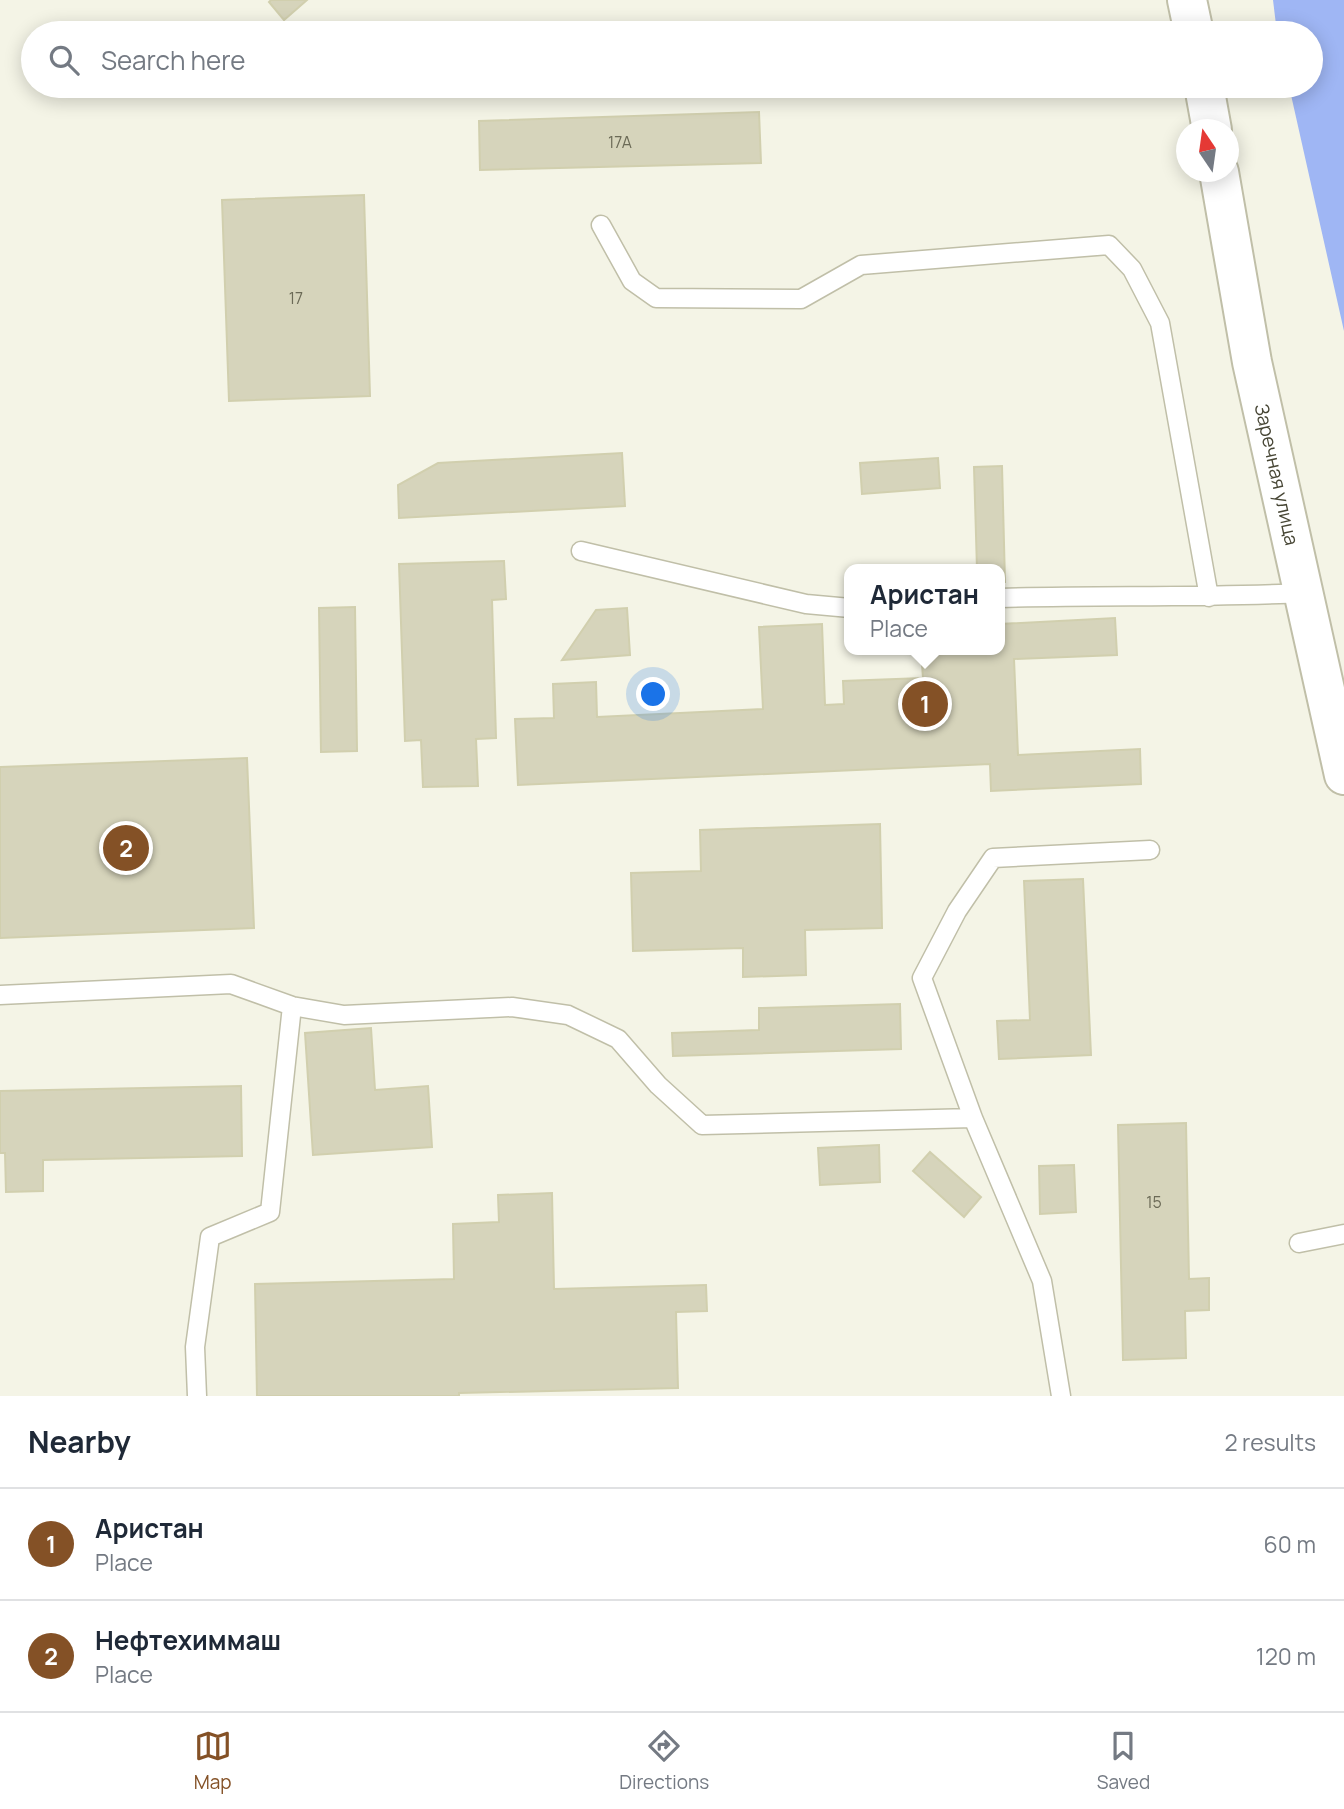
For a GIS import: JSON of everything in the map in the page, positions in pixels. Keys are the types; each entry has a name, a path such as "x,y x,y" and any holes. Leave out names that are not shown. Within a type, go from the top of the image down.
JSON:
{"street":[{"path":"1187,0 1191,21"},
{"path":"1206,98 1210,119"},
{"name":"Заречная улица","path":"1221,182 1252,362 1344,775"}],"lane":[{"path":"601,225 632,281 656,298 802,299 861,265 1109,245 1132,269 1160,323 1209,597"},
{"path":"580,551 806,604 844,607"},
{"path":"1005,598 1134,594 1209,597 1304,593"},
{"path":"1061,1396 1042,1281 973,1118 922,978 957,911 993,858 1150,850"},
{"path":"0,995 231,984 292,1006 344,1015 512,1007 568,1015 618,1040 658,1085 702,1125 973,1118"},
{"path":"197,1396 195,1347 210,1237 270,1212 292,1006"},
{"path":"1299,1243 1344,1234"}],"water":[{"path":"1273,0 1344,0 1344,331 1292,98 1323,98 1323,21 1276,21"}],"building":[{"path":"307,0 284,20 269,2"},
{"path":"759,112 761,163 480,170 479,121"},
{"path":"364,195 370,396 229,401 222,200"},
{"path":"622,453 625,506 399,518 398,485 438,463"},
{"path":"938,458 940,488 862,494 860,463"},
{"path":"1002,466 1005,564 977,564 974,467"},
{"path":"504,561 506,599 492,600 496,738 476,739 478,786 423,787 421,740 405,741 399,564"},
{"path":"355,607 357,751 321,752 319,608"},
{"path":"627,608 630,655 562,660 596,610"},
{"path":"1115,618 1117,655 1014,659 1018,755 1140,749 1141,784 991,791 990,764 518,785 515,719 554,718 553,684 596,682 597,717 763,709 759,627 822,624 825,705 844,704 843,681 923,678 921,655 1005,655 1005,624"},
{"path":"247,758 254,928 0,938 0,767"},
{"path":"880,824 882,928 805,930 806,975 743,977 743,948 633,951 631,873 701,871 700,830"},
{"path":"1083,879 1091,1055 999,1059 997,1021 1030,1020 1024,881"},
{"path":"900,1004 901,1049 673,1056 672,1033 759,1030 759,1008"},
{"path":"371,1028 375,1090 428,1086 432,1147 313,1155 305,1033"},
{"path":"241,1086 242,1156 43,1160 43,1191 6,1192 5,1153 0,1153 0,1091"},
{"path":"1186,1123 1189,1279 1209,1278 1209,1310 1185,1311 1186,1358 1123,1360 1118,1125"},
{"path":"879,1145 880,1182 820,1185 818,1148"},
{"path":"930,1152 981,1197 964,1217 913,1171"},
{"path":"1074,1165 1076,1212 1040,1214 1039,1166"},
{"path":"552,1193 554,1289 706,1285 707,1311 676,1312 678,1388 459,1393 459,1396 257,1396 255,1284 454,1279 453,1224 499,1222 498,1195"}],"place":[{"name":"Аристан","path":"925,704"},
{"name":"Нефтехиммаш","path":"126,848"}]}
